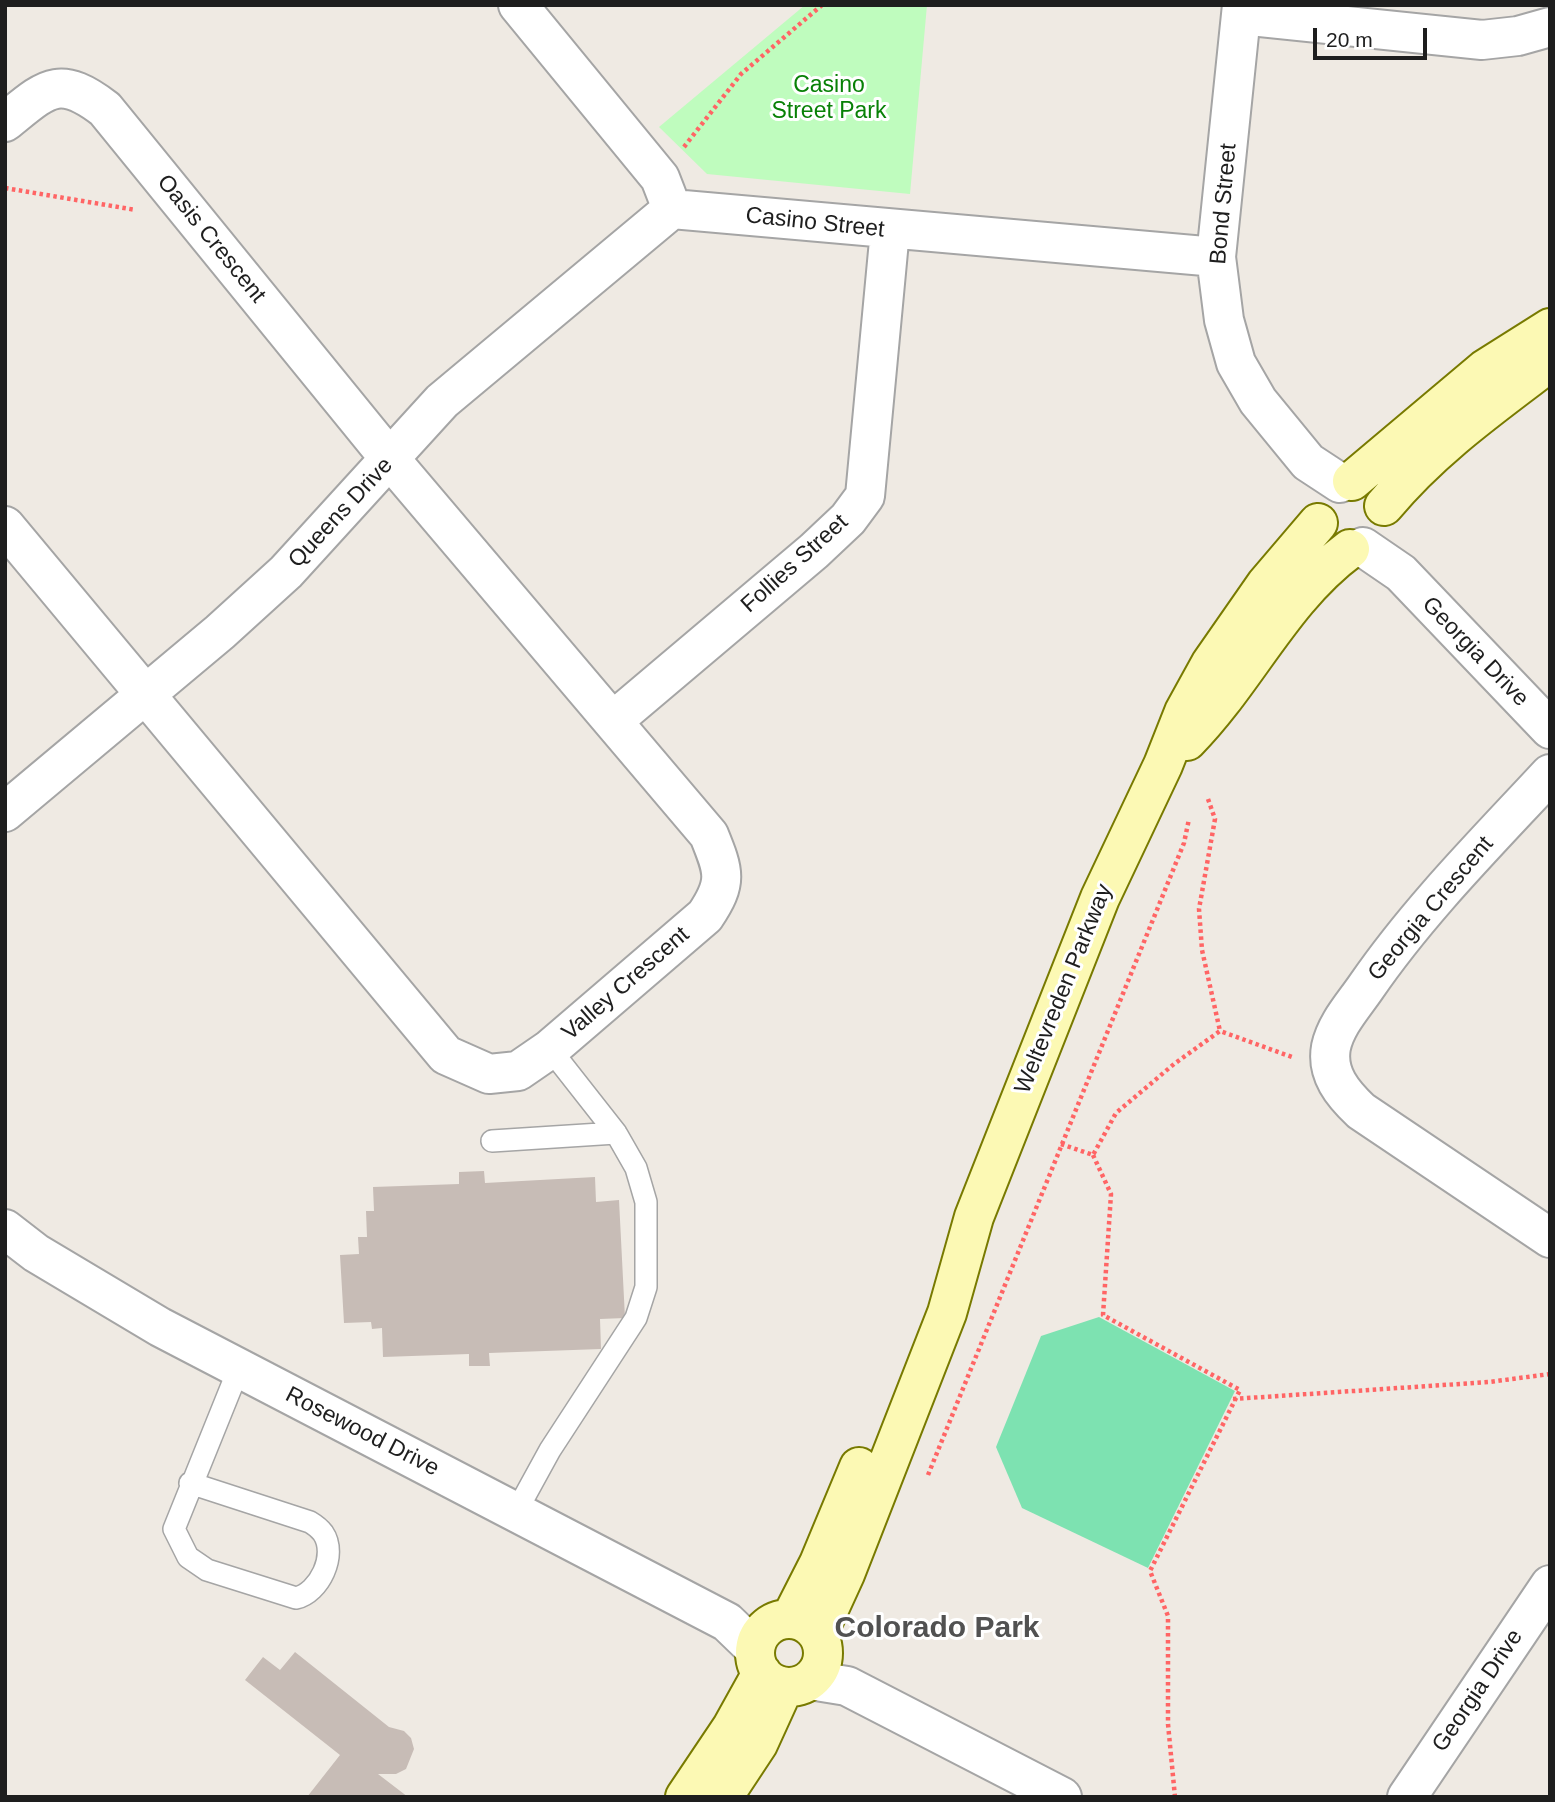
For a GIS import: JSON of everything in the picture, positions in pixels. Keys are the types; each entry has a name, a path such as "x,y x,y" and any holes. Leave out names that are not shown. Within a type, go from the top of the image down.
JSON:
{"street":[{"path":"517,5 666,194"},
{"path":"1242,10 1482,40 1518,36 1550,27"},
{"name":"Bond Street","path":"1242,10 1216,257 1224,320 1236,363 1258,401 1308,462 1332,498"},
{"name":"Oasis Crescent","path":"5,122 36,96 61,86 83,92 105,108 390,459"},
{"name":"Casino Street","path":"666,194 890,230 1216,257"},
{"name":"Queens Drive","path":"5,812 286,572 442,401 666,194"},
{"name":"Follies Street","path":"614,720 814,551 848,519 865,496 890,230"},
{"name":"Weltevreden Parkway","path":"723,1797 758,1744 820,1563 926,1306 974,1217 1100,898 1163,765 1184,712 1211,663 1266,584 1332,498 1485,369 1550,328"},
{"name":"Weltevreden Parkway","path":"1163,765 1202,725 1291,604 1328,565 1370,532 1403,482 1438,450 1550,362"},
{"name":"Valley Crescent","path":"145,695 446,1055 489,1074 518,1071 550,1049 705,916 721,892 721,865 709,835 390,459"},
{"path":"1366,484 1377,493 1370,532 1336,545 1324,536 1332,498 1366,484"},
{"path":"5,526 145,695"},
{"name":"Georgia Drive","path":"1370,532 1401,573 1550,729"},
{"name":"Georgia Crescent","path":"1332,1071 1331,1048 1341,1023 1390,952 1550,774"},
{"path":"1332,1071 1343,1093 1361,1111 1550,1238"},
{"name":"Rosewood Drive","path":"5,1228 36,1252 160,1327 789,1652 847,1686 1062,1797"},
{"name":"Georgia Drive","path":"1406,1797 1550,1585"},
{"name":"Weltevreden Parkway","path":"685,1797 732,1727 789,1652"}],"lane":[{"path":"516,1512 550,1450 636,1318 646,1287 646,1202 636,1168 616,1133 550,1049"},
{"path":"492,1141 616,1133"},
{"path":"190,1483 310,1522 323,1531 328,1553 316,1588 307,1596 296,1598 207,1570 188,1557 174,1529 190,1483 239,1368"}],"path":[{"path":"666,194 741,74 822,5"},
{"path":"5,188 195,220"},
{"path":"1208,799 1215,819 1199,909 1202,950 1220,1031"},
{"path":"924,1485 1184,843 1189,819"},
{"path":"1220,1031 1332,1071"},
{"path":"1093,1155 1116,1113 1174,1064 1220,1031"},
{"path":"1061,1144 1093,1155 1111,1194 1103,1315 1240,1390 1233,1399 1150,1571 1167,1616 1168,1724 1175,1797"},
{"path":"1233,1399 1489,1382 1550,1374"}],"green space":[{"name":"Casino Street Park","path":"805,5 927,5 910,194 707,174 659,127"},
{"path":"1099,1317 1235,1391 1148,1568 1022,1508 996,1447 1041,1336"}],"building":[{"path":"484,1171 485,1183 595,1177 596,1202 619,1200 625,1318 600,1319 601,1349 489,1353 490,1366 469,1366 469,1354 383,1357 382,1328 372,1329 371,1322 344,1323 340,1255 359,1254 358,1237 367,1237 366,1211 374,1211 373,1187 459,1184 459,1172"},
{"path":"295,1652 389,1727 404,1731 411,1738 414,1749 406,1769 396,1774 378,1774 408,1797 307,1797 340,1755 245,1680 263,1657 280,1670"}],"district":[{"name":"Colorado Park","path":"937,1629"}]}
